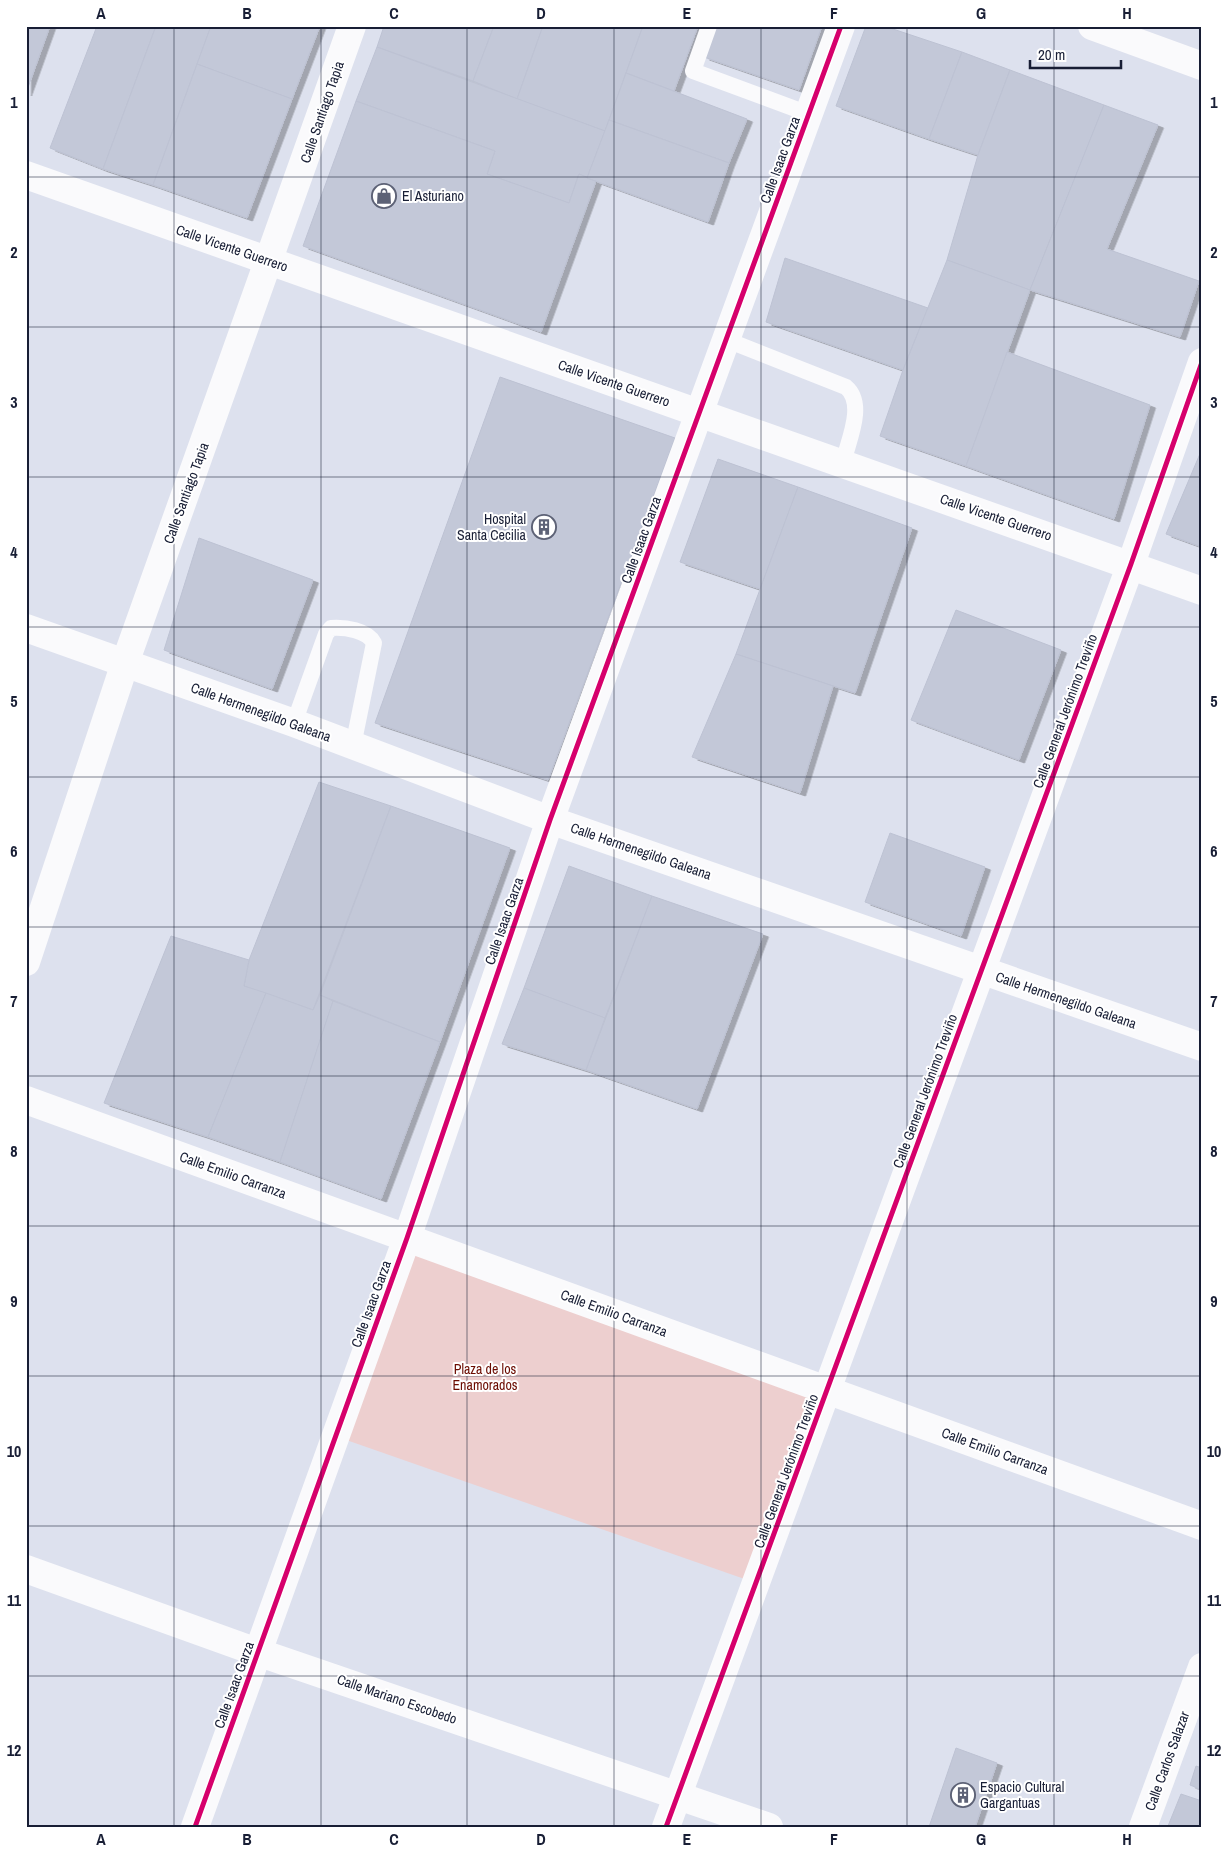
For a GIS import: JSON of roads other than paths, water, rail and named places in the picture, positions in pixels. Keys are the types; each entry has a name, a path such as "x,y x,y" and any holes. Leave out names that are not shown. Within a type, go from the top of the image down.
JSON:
{"street":[{"name":"Calle Santiago Tapia","path":"26,962 124,663 352,26"},
{"name":"Calle Isaac Garza","path":"195,1827 407,1238 550,820 841,26"},
{"path":"1092,26 1202,66"},
{"name":"Calle Vicente Guerrero","path":"26,175 1131,564 1202,591"},
{"name":"Calle General Jerónimo Treviño","path":"666,1827 1131,564 1202,362"},
{"name":"Calle Hermenegildo Galeana","path":"26,628 294,723 550,820 1202,1047"},
{"name":"Calle Emilio Carranza","path":"26,1100 1202,1526"},
{"name":"Calle Mariano Escobedo","path":"26,1569 257,1652 678,1794 768,1827"},
{"name":"Calle Carlos Salazar","path":"1143,1827 1202,1667"}],"lane":[{"path":"709,26 693,71 809,114"},
{"path":"727,340 846,387 852,392 855,398 856,409 843,463"},
{"path":"294,723 326,634 331,628 361,633 371,637 374,643 353,746"}],"place":[{"name":"El Asturiano","path":"384,196"},
{"name":"Hospital Santa Cecilia","path":"544,527"},
{"name":"Espacio Cultural Gargantuas","path":"963,1795"}],"park label":[{"name":"Plaza de los Enamorados","path":"485,1378"}]}
